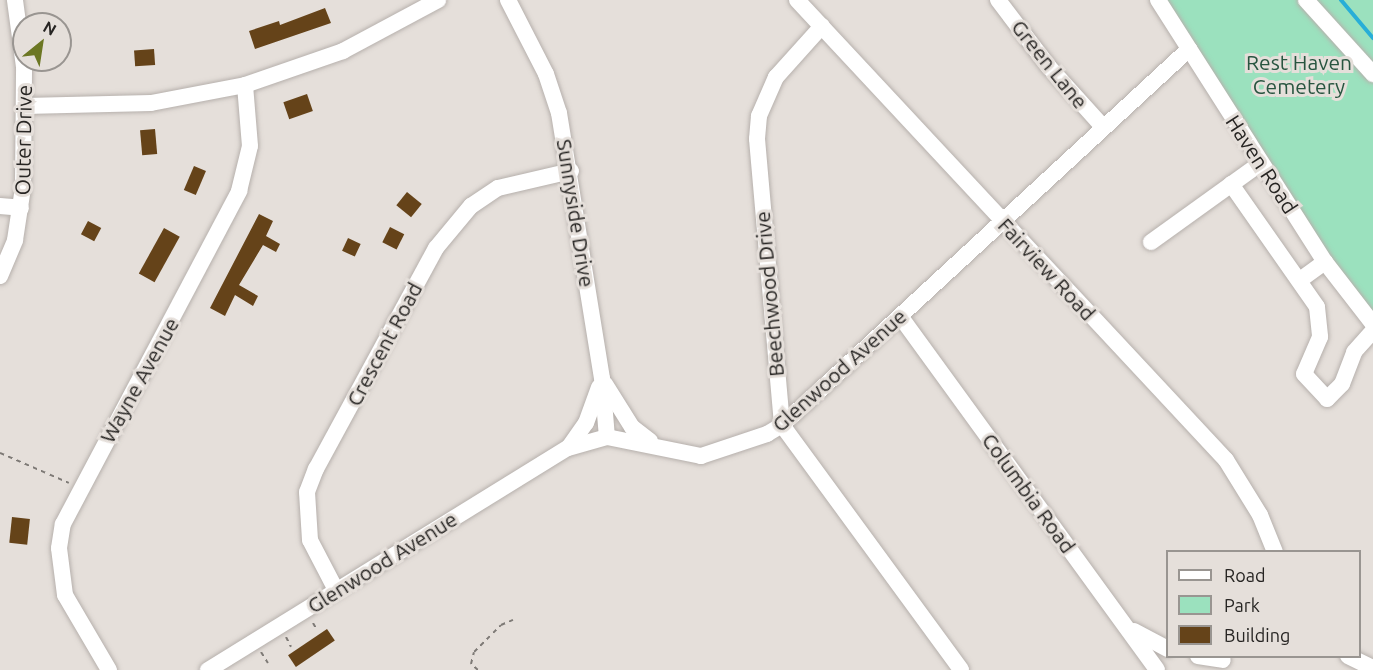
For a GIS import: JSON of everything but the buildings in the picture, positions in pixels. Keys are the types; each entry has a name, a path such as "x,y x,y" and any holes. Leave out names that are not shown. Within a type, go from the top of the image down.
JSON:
{"street":[{"name":"Outer Drive","path":"0,276 15,240 21,207 25,106 15,0"},
{"path":"25,106 151,103 244,85 343,51 438,0"},
{"name":"Sunnyside Drive","path":"508,0 546,74 571,171 602,378 607,437"},
{"name":"Fairview Road","path":"797,0 1226,460 1260,515 1274,550"},
{"name":"Green Lane","path":"998,0 1049,67 1103,127"},
{"name":"Haven Road","path":"1158,0 1325,262 1373,324"},
{"path":"1306,0 1373,74"},
{"name":"Beechwood Drive","path":"782,425 757,139 759,116 776,77 822,26"},
{"name":"Glenwood Avenue","path":"208,670 568,448 607,437 701,456 767,434 782,425 1189,49"},
{"name":"Wayne Avenue","path":"109,670 70,605 60,571 63,524 239,191 250,146 244,85"},
{"path":"1150,242 1261,163"},
{"name":"Crescent Road","path":"336,590 309,540 307,492 316,469 436,248 471,206 498,188 571,171"},
{"path":"1231,184 1317,307 1322,328 1304,374 1327,399 1342,384 1354,352 1373,331"},
{"path":"0,206 21,207"},
{"path":"1300,280 1325,262"},
{"name":"Columbia Road","path":"900,316 1157,670"},
{"path":"568,448 590,415 602,378"},
{"path":"602,378 632,427 659,448"},
{"path":"782,425 961,670"},
{"path":"1127,627 1166,649"},
{"path":"1203,658 1221,662"},
{"path":"1350,658 1373,668"}],"path":[{"path":"0,453 80,488"},
{"path":"310,618 317,630"},
{"path":"478,670 471,664 474,652 501,625 513,620"},
{"path":"285,634 291,647"},
{"path":"260,649 268,663"}],"green space":[{"name":"Rest Haven Cemetery","path":"1166,0 1373,0 1373,312 1331,258"}],"waterway":[{"path":"1341,0 1373,38"}]}
